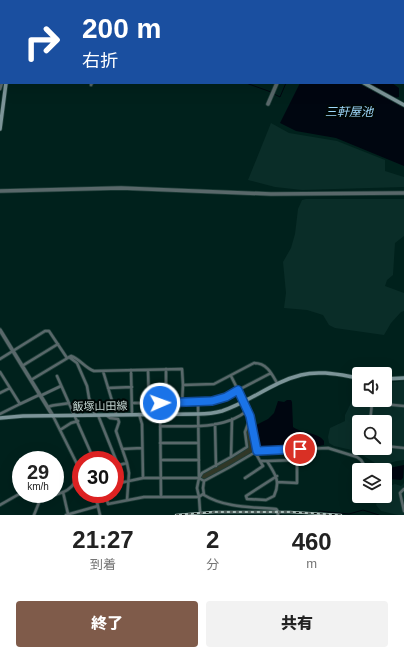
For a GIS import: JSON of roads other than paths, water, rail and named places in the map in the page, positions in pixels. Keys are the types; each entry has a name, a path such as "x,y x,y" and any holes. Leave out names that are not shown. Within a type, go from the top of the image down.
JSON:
{"main road":[{"path":"0,129 6,84"},
{"path":"366,84 404,105"},
{"name":"飯塚山田線","path":"0,418 23,416 116,414 198,414 221,411 244,401 277,383 302,375 314,373 352,377"},
{"path":"392,379 404,378"}],"street":[{"path":"268,104 277,84"},
{"path":"0,191 121,188 271,194 404,193"},
{"path":"0,330 2,336 13,350 53,416 72,454"},
{"path":"0,359 45,331 51,332 68,358 77,363 87,386 89,398 110,451"},
{"path":"22,366 58,344"},
{"path":"31,380 68,358 75,357 90,370 182,369 182,402"},
{"path":"183,385 214,384 254,363 257,363 270,370 277,383"},
{"path":"166,369 166,402"},
{"path":"131,370 132,414"},
{"path":"148,370 149,403"},
{"path":"103,371 116,414"},
{"path":"132,403 198,402 219,400 271,373"},
{"path":"0,374 20,404"},
{"path":"57,376 90,451"},
{"path":"231,376 248,410 256,452 263,466 245,478"},
{"path":"0,414 61,386"},
{"path":"108,388 132,387"},
{"path":"0,393 10,388"},
{"path":"47,407 69,402"},
{"path":"198,402 199,478 197,488 200,511"},
{"path":"160,403 161,497"},
{"path":"392,405 404,406"},
{"path":"160,426 198,426 215,424 232,419 248,410"},
{"path":"199,478 202,473 247,447 245,432 249,421 248,410"},
{"path":"139,414 142,424 143,478"},
{"path":"106,415 110,418 118,419 119,422 116,431 127,463 127,500"},
{"path":"232,419 232,457"},
{"path":"60,430 71,422 78,422"},
{"path":"215,424 216,466"},
{"path":"160,444 198,443"},
{"path":"392,447 404,448"},
{"path":"122,449 142,448"},
{"path":"204,481 256,452 328,448 356,457 363,463"},
{"path":"161,460 198,460"},
{"path":"260,461 297,461 297,482 277,482"},
{"path":"267,461 277,476 274,496 266,500 247,499 246,496 277,476"},
{"path":"124,482 143,478 199,478 204,481"},
{"path":"124,501 144,497 199,497 203,494 204,481"},
{"path":"64,492 70,490 72,487"},
{"path":"404,489 400,493 404,511"},
{"path":"203,494 215,500 232,505 276,509 278,515"},
{"path":"0,505 12,498"},
{"path":"64,498 67,515 98,506"},
{"path":"34,515 39,503"},
{"path":"97,503 100,515"}],"water":[{"name":"三軒屋池","path":"300,84 360,84 404,107 404,166 336,138 296,131 280,123"},
{"path":"370,84 393,84 399,88 399,97 394,98"},
{"path":"291,400 292,402 293,427 318,436 324,441 324,445 309,448 260,448 258,446 254,426 268,419 274,413 278,401 284,402"},
{"path":"404,465 403,478 401,480 392,479 392,467"}],"waterway":[{"path":"249,84 271,92"},
{"path":"274,94 280,97 286,84"},
{"path":"318,512 349,514 363,510 379,515"}],"railway":[{"path":"176,515 214,512 290,512 341,515"}]}
